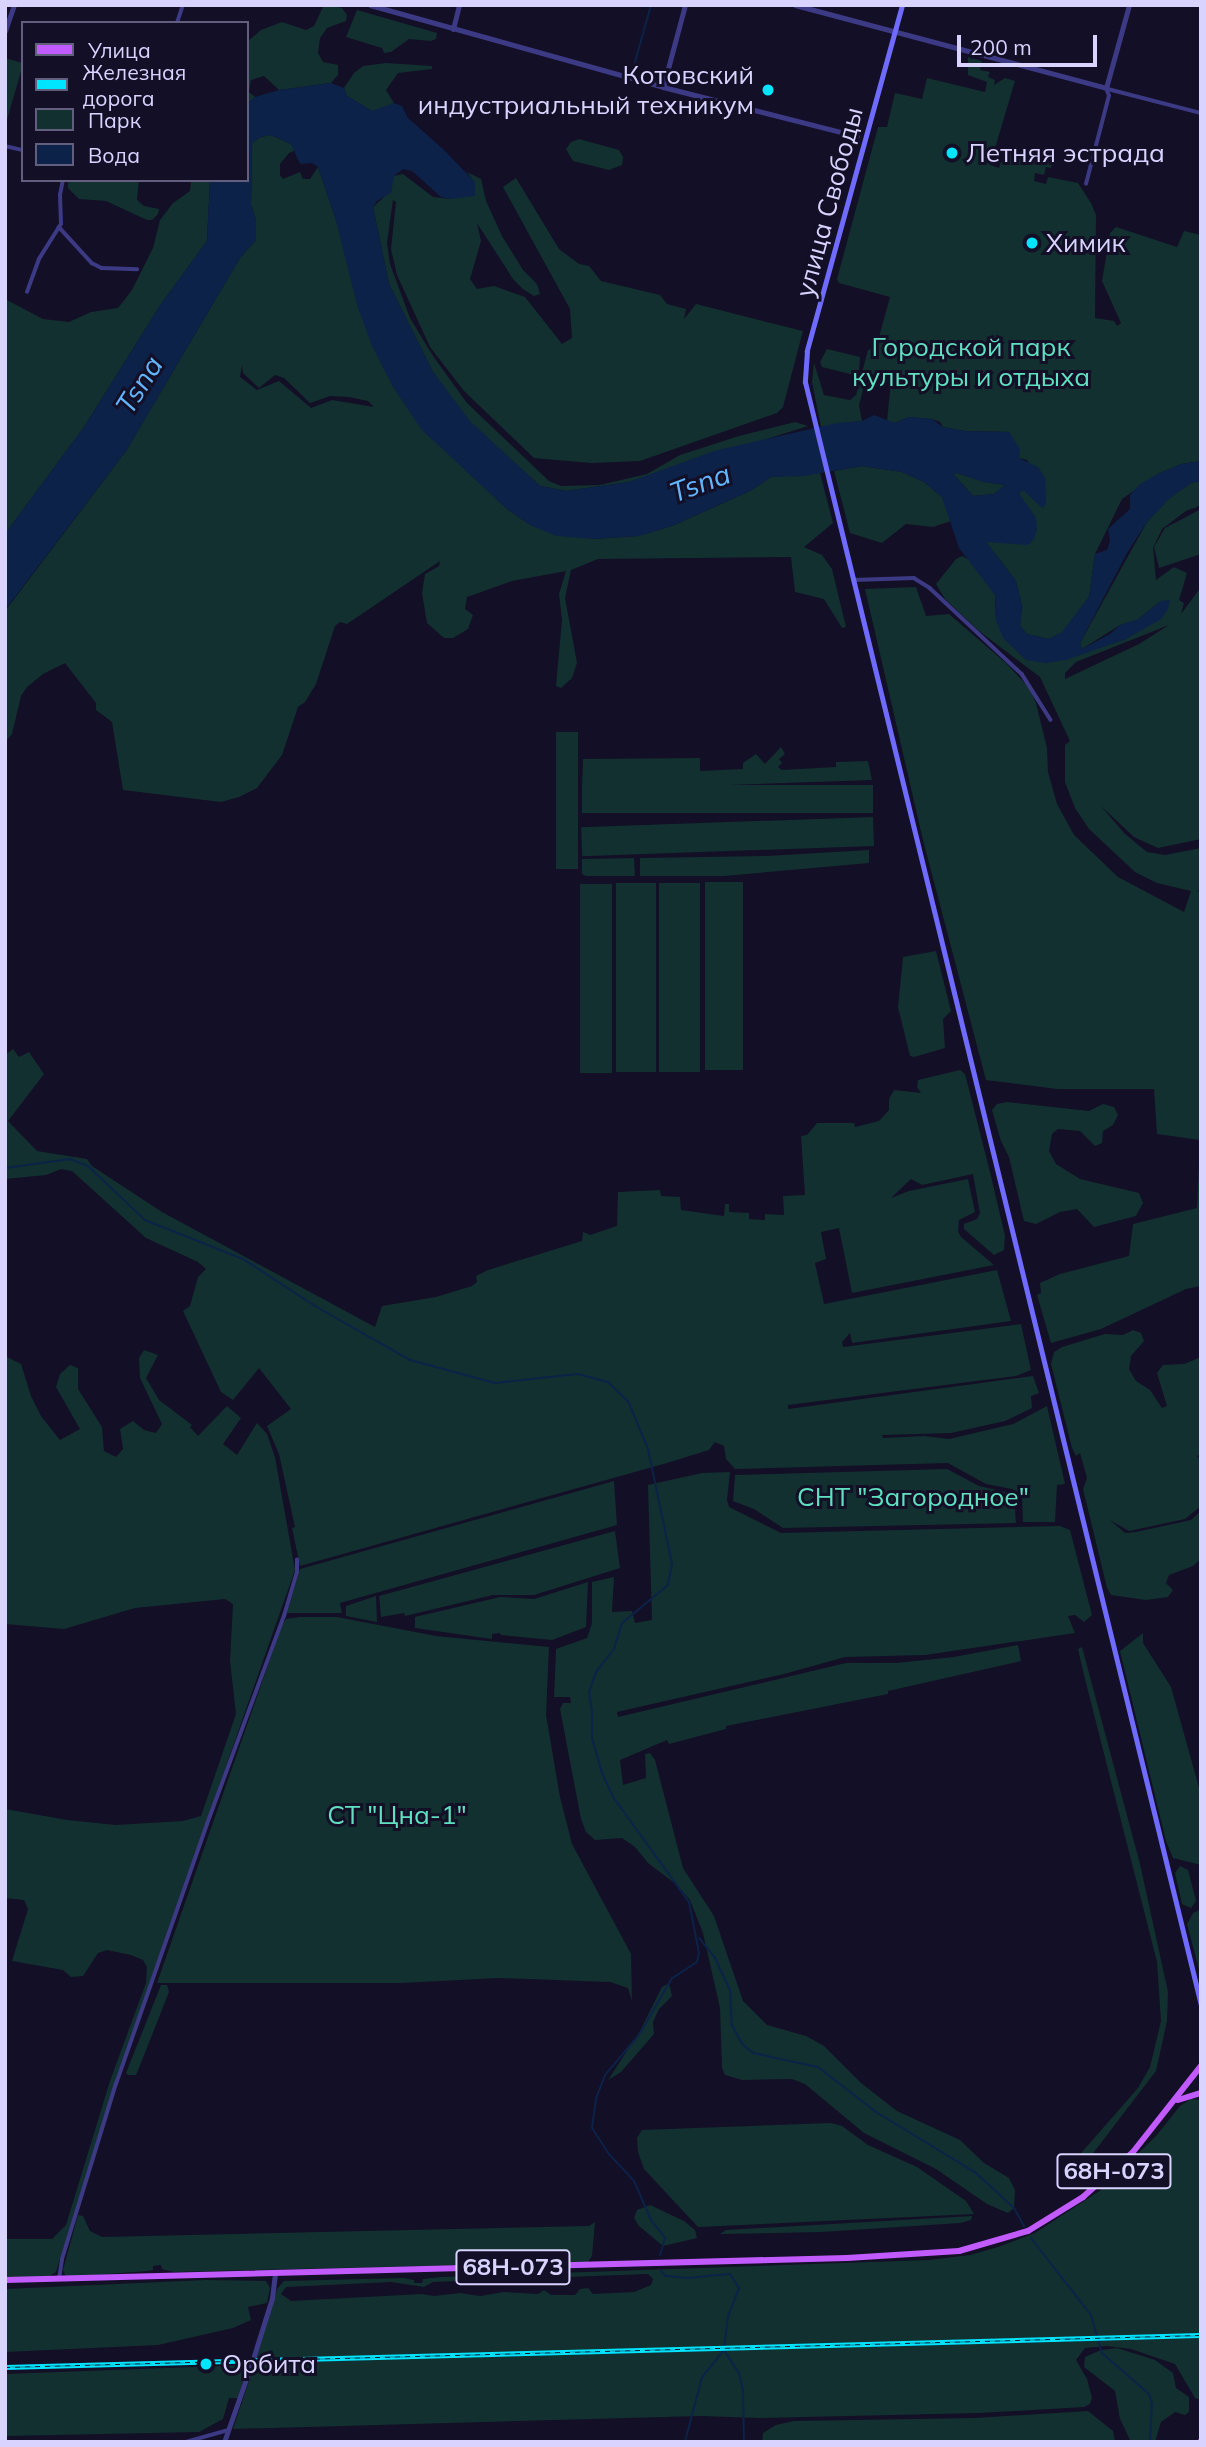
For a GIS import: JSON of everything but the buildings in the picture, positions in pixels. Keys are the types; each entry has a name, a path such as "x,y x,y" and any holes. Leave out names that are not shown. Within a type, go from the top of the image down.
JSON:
{"main road":[{"name":"улица Свободы","path":"902,5 807,351 805,382 851,580 1201,2005"},
{"name":"68Н-073","path":"5,2280 275,2275 910,2256 967,2249 1018,2235 1037,2226 1107,2178 1177,2101 1199,2069 1201,2059"},
{"path":"1199,2069 1196,2084 1201,2092"},
{"name":"68Н-073","path":"1177,2101 1201,2092"}],"street":[{"path":"5,31 14,5"},
{"path":"370,5 663,87 857,136"},
{"path":"453,29 459,5"},
{"path":"663,87 685,5"},
{"path":"795,5 1201,113"},
{"path":"1086,184 1109,96 1106,88 1129,5"},
{"path":"27,292 39,259 59,227 63,182"},
{"path":"59,227 92,263 102,268 138,269"},
{"path":"851,580 915,578 921,581 1022,674 1051,720"},
{"path":"60,2278 62,2259 116,2084 284,1616 297,1572 297,1560"},
{"path":"224,2442 253,2362 272,2298 275,2275"},
{"path":"186,2442 228,2430"}],"green space":[{"path":"323,7 342,8 347,15 346,21 327,28 320,38 318,53 323,62 338,65 338,75 331,83 279,90 264,76 251,80 249,92 255,97 248,103 248,41 261,30 282,22 306,30 314,26"},
{"path":"357,10 437,33 436,39 409,39 391,52 384,53 382,48 346,37"},
{"name":"Городской парк культуры и отдыха","path":"968,57 982,61 980,70 990,72 988,77 995,80 994,85 1005,78 1015,81 990,165 999,168 1005,149 1030,154 1035,160 1052,164 1051,168 1046,167 1044,175 1035,173 1034,181 1046,184 1048,177 1078,183 1091,203 1096,215 1095,318 1114,321 1117,326 1121,323 1102,281 1110,233 1116,227 1177,247 1184,231 1201,235 1201,461 1181,464 1158,474 1122,499 1095,554 1089,597 1062,633 1049,639 1027,634 1020,626 1022,606 1016,581 986,542 1036,518 1021,499 1019,493 1023,490 1046,504 1045,492 1027,460 1019,458 1009,432 965,431 943,427 940,422 932,419 909,417 895,423 887,421 891,381 867,375 859,405 862,421 821,427 812,382 814,363 824,395 850,400 856,395 868,350 876,348 890,297 839,283 837,279 878,127 887,127 895,93 922,99 927,78 985,92 987,82 968,75"},
{"path":"5,58 21,63 21,71 5,127"},
{"path":"386,63 432,66 432,69 398,73 386,90 394,103 385,109 372,111 347,96 344,88 354,73 363,66"},
{"path":"271,135 291,144 296,150 289,153 280,164 280,175 283,179 300,172 303,179 310,179 318,167 392,385 422,429 507,509 532,526 593,539 638,536 672,526 750,491 771,477 820,473 833,523 804,547 822,555 832,569 846,627 842,628 824,599 795,592 791,557 598,559 571,570 565,598 577,663 572,678 561,688 556,686 562,620 559,594 566,571 512,581 467,597 465,609 473,615 468,629 453,638 444,638 427,623 422,593 425,574 439,566 440,561 347,624 340,622 335,626 316,684 305,702 298,707 282,755 257,788 239,797 221,802 123,790 112,722 96,710 96,703 65,663 43,674 27,687 21,696 12,734 5,742 5,611 126,451 240,258 256,240 256,220 251,205 252,143","holes":["242,365 243,373 259,388 275,375 284,378 310,403 330,396 349,397 368,401 374,407 332,400 311,408 279,381 257,390 240,377"]},
{"path":"579,139 619,150 623,157 622,165 609,170 573,161 566,149 571,142"},
{"path":"467,172 481,179 486,201 502,236 523,270 537,284 540,294 534,296 513,279 477,223 481,241 470,279 477,289 494,286 525,297 562,344 572,338 570,309 503,187 516,178 559,249 579,264 589,266 601,281 660,295 667,304 686,309 684,319 696,304 803,331 783,407 777,413 640,461 591,463 534,458 464,391 430,347 397,275 391,249 396,202 393,200 387,243 390,264 410,318 467,403 549,481 561,486 600,485 647,474 680,455 739,436 795,422 808,426 629,482 566,491 540,486 469,421 433,372 389,284 373,207 383,198 394,176 403,174 433,197 451,199 475,183"},
{"path":"68,182 139,182 137,200 144,206 159,209 158,214 152,220 147,220 106,201 79,199 68,188"},
{"path":"191,182 210,182 207,241 161,304 84,427 5,534 5,299 43,319 69,322 91,312 118,308 132,290 153,248 160,220 173,203 190,191"},
{"path":"827,349 860,357 859,373 854,375 822,367 820,362"},
{"path":"862,466 902,472 924,482 942,497 951,521 933,527 906,524 882,543 850,533 834,471"},
{"path":"953,474 984,482 1005,485 994,494 973,496"},
{"path":"1201,481 1201,505 1186,511 1162,529 1153,548 1156,580 1174,567 1187,573 1179,600 1184,603 1181,614 1201,587 1201,839 1158,848 1134,837 1101,806 1125,834 1147,852 1165,855 1201,848 1201,890 1196,891 1201,892 1201,1286 1186,1289 1101,1329 1051,1343 1037,1295 1041,1293 1040,1283 1060,1274 1129,1256 1133,1224 1197,1208 1200,1140 1157,1134 1154,1089 1058,1089 986,1080 923,840 865,589 916,587 926,616 949,614 1007,664 1030,689 1036,703 1047,748 1048,772 1057,804 1074,835 1118,877 1184,912 1191,891 1157,883 1135,872 1089,829 1075,808 1065,782 1065,745 1070,741 1040,677 979,631 945,599 936,584 956,559 962,556 970,560 995,595 996,620 1046,663 1126,639 1161,601 1137,620 1120,625 1082,649 1080,643 1147,522 1168,499 1191,483","holes":["1169,625 1139,644 1065,679 1065,673 1076,662"]},
{"path":"1201,509 1201,554 1159,568 1154,547 1165,528"},
{"path":"556,732 578,732 578,869 556,869"},
{"path":"781,747 785,754 779,759 782,763 778,767 782,770 836,767 836,762 868,761 872,780 582,790 583,759 700,758 700,771 743,769 743,763 756,754 765,764"},
{"path":"582,785 873,785 873,813 582,813"},
{"path":"873,817 874,846 582,856 581,827"},
{"path":"869,850 869,863 724,876 640,876 640,858 767,856"},
{"path":"634,858 635,876 582,874 582,859"},
{"path":"705,882 743,882 743,1070 705,1070"},
{"path":"616,883 656,883 656,1072 616,1072"},
{"path":"659,883 700,883 700,1072 659,1072"},
{"path":"580,884 612,884 612,1073 580,1073"},
{"path":"936,951 951,1011 943,1019 945,1048 914,1057 910,1056 898,1007 903,957"},
{"path":"13,1049 19,1057 29,1052 44,1074 8,1121 37,1151 87,1159 92,1166 162,1212 375,1327 382,1306 436,1297 472,1286 477,1282 476,1276 488,1270 582,1241 583,1232 590,1235 617,1226 618,1192 660,1190 661,1196 680,1197 681,1210 724,1216 725,1204 729,1204 729,1212 749,1213 749,1219 765,1220 765,1214 784,1215 783,1196 805,1195 801,1136 807,1135 817,1123 854,1123 855,1127 879,1121 889,1110 889,1099 894,1090 921,1093 917,1087 918,1080 960,1070 965,1074 990,1172 1005,1236 1004,1250 994,1255 964,1229 964,1224 977,1219 980,1213 973,1174 922,1185 911,1179 891,1198 909,1191 968,1179 975,1212 959,1220 958,1231 961,1237 994,1265 852,1293 839,1228 821,1232 826,1259 815,1263 824,1304 997,1270 1011,1321 852,1343 850,1333 842,1342 843,1347 1021,1324 1031,1370 1016,1376 788,1405 788,1409 1033,1376 1039,1393 1031,1396 1032,1408 1005,1421 951,1433 882,1435 883,1438 924,1436 949,1439 1013,1424 1047,1406 1065,1484 1057,1485 1055,1522 1023,1522 1022,1495 1012,1489 986,1484 948,1463 735,1469 726,1459 724,1446 715,1442 709,1450 667,1463 300,1566 292,1528 295,1527 279,1454 267,1426 291,1409 259,1368 233,1400 221,1392 183,1311 190,1306 198,1277 206,1269 198,1262 146,1238 72,1171 61,1169 46,1175 5,1179 5,1055"},
{"path":"1007,1102 1089,1111 1103,1104 1114,1107 1118,1115 1113,1125 1103,1131 1102,1143 1095,1146 1080,1131 1058,1129 1052,1134 1049,1151 1056,1164 1080,1179 1139,1193 1143,1203 1136,1216 1094,1227 1077,1209 1060,1212 1036,1224 1024,1221 1009,1157 992,1110 997,1104"},
{"path":"1133,1330 1141,1333 1144,1341 1131,1356 1129,1369 1136,1381 1150,1390 1162,1408 1167,1406 1157,1373 1163,1365 1184,1364 1201,1357 1201,1454 1197,1456 1201,1460 1201,1506 1185,1519 1129,1531 1110,1520 1125,1533 1136,1532 1191,1520 1201,1511 1201,1559 1193,1566 1169,1575 1166,1583 1173,1590 1168,1597 1146,1600 1111,1595 1107,1588 1083,1489 1087,1478 1080,1453 1076,1456 1072,1448 1051,1364 1054,1352 1062,1347 1105,1334 1123,1335"},
{"path":"144,1350 158,1355 146,1378 159,1400 192,1425 190,1427 198,1436 227,1406 241,1418 223,1444 237,1455 257,1423 267,1434 275,1457 295,1570 118,2073 56,2272 48,2277 5,2278 5,2239 52,2239 66,2225 110,2081 146,1983 147,1967 143,1960 107,1950 98,1953 83,1976 71,1977 63,1970 12,1961 28,1909 24,1900 5,1898 5,1809 116,1825 183,1821 201,1816 236,1714 230,1661 233,1604 225,1599 135,1608 64,1629 5,1624 5,1356 21,1364 31,1396 41,1416 60,1440 80,1429 56,1387 60,1374 70,1365 78,1368 78,1389 102,1427 104,1451 116,1457 123,1449 120,1429 133,1421 144,1430 156,1433 162,1424 140,1378 139,1358"},
{"name":"СНТ \"Загородное\"","path":"947,1469 979,1486 1014,1494 1016,1523 783,1528 754,1509 733,1501 735,1475"},
{"path":"730,1472 727,1500 729,1507 781,1533 1060,1526 1070,1530 1092,1615 1084,1622 1075,1615 1068,1616 1075,1633 925,1655 845,1657 784,1674 617,1712 618,1717 846,1663 896,1663 954,1657 1018,1645 1021,1661 888,1691 888,1694 726,1726 726,1729 669,1744 667,1740 620,1760 623,1785 646,1778 645,1754 650,1753 655,1760 683,1868 714,1916 743,2001 767,2025 806,2036 824,2046 861,2083 897,2111 960,2140 984,2163 1009,2178 1015,2190 1014,2208 1008,2213 987,2204 936,2169 864,2133 805,2084 792,2079 742,2080 725,2075 722,2068 720,2008 703,1933 690,1900 677,1885 648,1863 635,1847 622,1838 595,1840 586,1832 581,1819 560,1709 563,1703 571,1703 570,1697 554,1697 556,1649 587,1638 592,1623 592,1582 614,1577 612,1612 632,1611 635,1623 652,1620 648,1485 702,1473"},
{"path":"614,1481 617,1525 340,1603 342,1613 287,1613 300,1569"},
{"path":"615,1531 620,1568 534,1595 493,1595 405,1616 404,1613 381,1617 379,1596"},
{"path":"588,1582 586,1627 552,1640 500,1633 492,1634 492,1639 415,1628 415,1617 500,1597 534,1599"},
{"path":"376,1596 377,1622 346,1616 346,1606"},
{"name":"СТ \"Цна-1\"","path":"337,1617 436,1636 549,1647 546,1715 560,1797 572,1844 631,1954 632,2001 628,1988 610,1982 498,1978 401,1983 157,1983 282,1625 286,1619"},
{"path":"1143,1633 1143,1643 1171,1687 1201,1795 1201,1865 1173,1858 1166,1841 1120,1651"},
{"path":"1082,1647 1140,1864 1168,1992 1167,2021 1156,2071 1091,2156 1076,2166 1075,2160 1138,2088 1150,2067 1161,2021 1157,1962 1084,1675 1078,1649"},
{"path":"1180,1866 1188,1870 1196,1901 1191,1908 1182,1904 1175,1873"},
{"path":"1201,1909 1201,1977 1187,1924 1193,1913"},
{"path":"669,1983 672,1996 659,2009 653,2022 654,2034 621,2072 608,2080 640,2031 662,1987"},
{"path":"161,1985 167,1985 169,1992 136,2075 128,2075 126,2073"},
{"path":"1191,2099 1201,2100 1201,2334 256,2359 277,2289 284,2281 403,2278 422,2283 423,2279 442,2277 929,2260 970,2255 1035,2233 1101,2190 1156,2136 1180,2106","holes":["648,2274 653,2279 651,2285 634,2292 593,2294 588,2288 580,2289 575,2295 551,2295 544,2290 538,2294 422,2294 291,2301 281,2294 286,2287 391,2282 424,2287 433,2282"]},
{"path":"831,2123 842,2126 868,2145 917,2167 966,2201 974,2214 698,2227 644,2169 638,2152 637,2138 642,2130"},
{"path":"650,2205 684,2221 695,2230 697,2238 663,2246 639,2226 634,2218 637,2210"},
{"path":"78,2215 83,2216 90,2231 102,2237 589,2226 595,2222 592,2256 588,2262 174,2272 162,2269 161,2265 153,2266 153,2270 148,2271 66,2277 63,2270"},
{"path":"972,2216 971,2220 960,2223 821,2232 720,2234 726,2230"},
{"path":"206,2280 266,2281 270,2288 267,2303 248,2307 251,2320 233,2328 158,2345 5,2352 5,2289"},
{"path":"1201,2338 1201,2400 1195,2398 1175,2364 1131,2349 1107,2346 1085,2348 1076,2360 1087,2379 1092,2398 1090,2404 1084,2407 979,2413 759,2418 700,2416 233,2429 255,2363"},
{"path":"1117,2348 1155,2360 1173,2373 1176,2388 1189,2397 1189,2412 1185,2415 1175,2412 1161,2422 1155,2442 1131,2442 1120,2419 1115,2391 1084,2367 1085,2357 1101,2350"},
{"path":"248,2365 238,2398 229,2398 223,2419 199,2432 5,2436 5,2374"},
{"path":"1088,2411 1113,2431 1115,2442 762,2442 763,2433 776,2425 794,2421 975,2418"}],"water":[{"name":"Tsna","path":"331,83 344,88 347,96 372,111 394,103 402,106 408,118 475,182 475,196 451,199 441,197 412,171 403,169 394,176 391,193 377,201 373,207 389,284 433,372 470,421 540,486 566,491 629,482 714,451 837,423 862,421 874,415 895,423 909,417 932,419 943,427 965,431 1009,432 1020,449 1019,458 1038,467 1045,478 1046,504 1042,508 1023,490 1019,493 1036,518 1037,529 1034,539 1028,545 986,542 1016,581 1022,606 1020,626 1027,634 1049,639 1062,632 1089,597 1095,554 1107,550 1110,541 1108,529 1130,509 1130,495 1140,484 1158,474 1181,464 1201,461 1201,481 1191,483 1169,499 1147,522 1127,553 1080,643 1082,649 1110,634 1120,625 1137,620 1161,601 1170,600 1168,609 1161,619 1126,639 1066,660 1045,663 1026,660 1003,638 996,620 995,595 959,548 942,497 924,482 902,472 862,466 804,476 771,477 750,491 672,526 639,536 593,539 557,536 532,526 507,509 421,429 392,385 372,346 357,305 335,217 318,167 312,163 300,164 291,144 271,135 252,143 251,205 256,220 256,240 240,258 126,451 5,610 5,534 84,427 161,304 207,241 210,182 248,182 248,103 255,97 279,90","holes":["953,474 1005,485 994,494 973,496"]}],"waterway":[{"path":"633,69 651,5"},
{"path":"5,1168 70,1159 88,1166 145,1220 243,1259 315,1306 410,1360 495,1383 578,1374 608,1382 628,1401 648,1449 672,1564 668,1585 622,1623 614,1649 596,1672 589,1692 592,1738 602,1773 613,1797 689,1902 699,1953 697,1962 672,1978 639,2035 605,2075 596,2099 592,2128 609,2154 634,2181 651,2220 665,2238 660,2255"},
{"path":"699,1938 715,1958 730,1990 732,2025 742,2044 753,2053 818,2067 876,2112 976,2173 1014,2208 1024,2226"},
{"path":"1031,2238 1091,2315 1102,2353 1149,2394 1152,2403 1150,2442"},
{"path":"661,2271 666,2276 688,2278 730,2274 739,2288 728,2316 724,2350 702,2377 685,2442"},
{"path":"724,2350 739,2373 743,2390 744,2442"}],"railway":[{"path":"5,2367 1201,2335"}],"place":[{"name":"Котовский индустриальный техникум","path":"768,90"},
{"name":"Летняя эстрада","path":"952,153"},
{"name":"Химик","path":"1032,243"},
{"name":"Орбита","path":"206,2364"}]}
